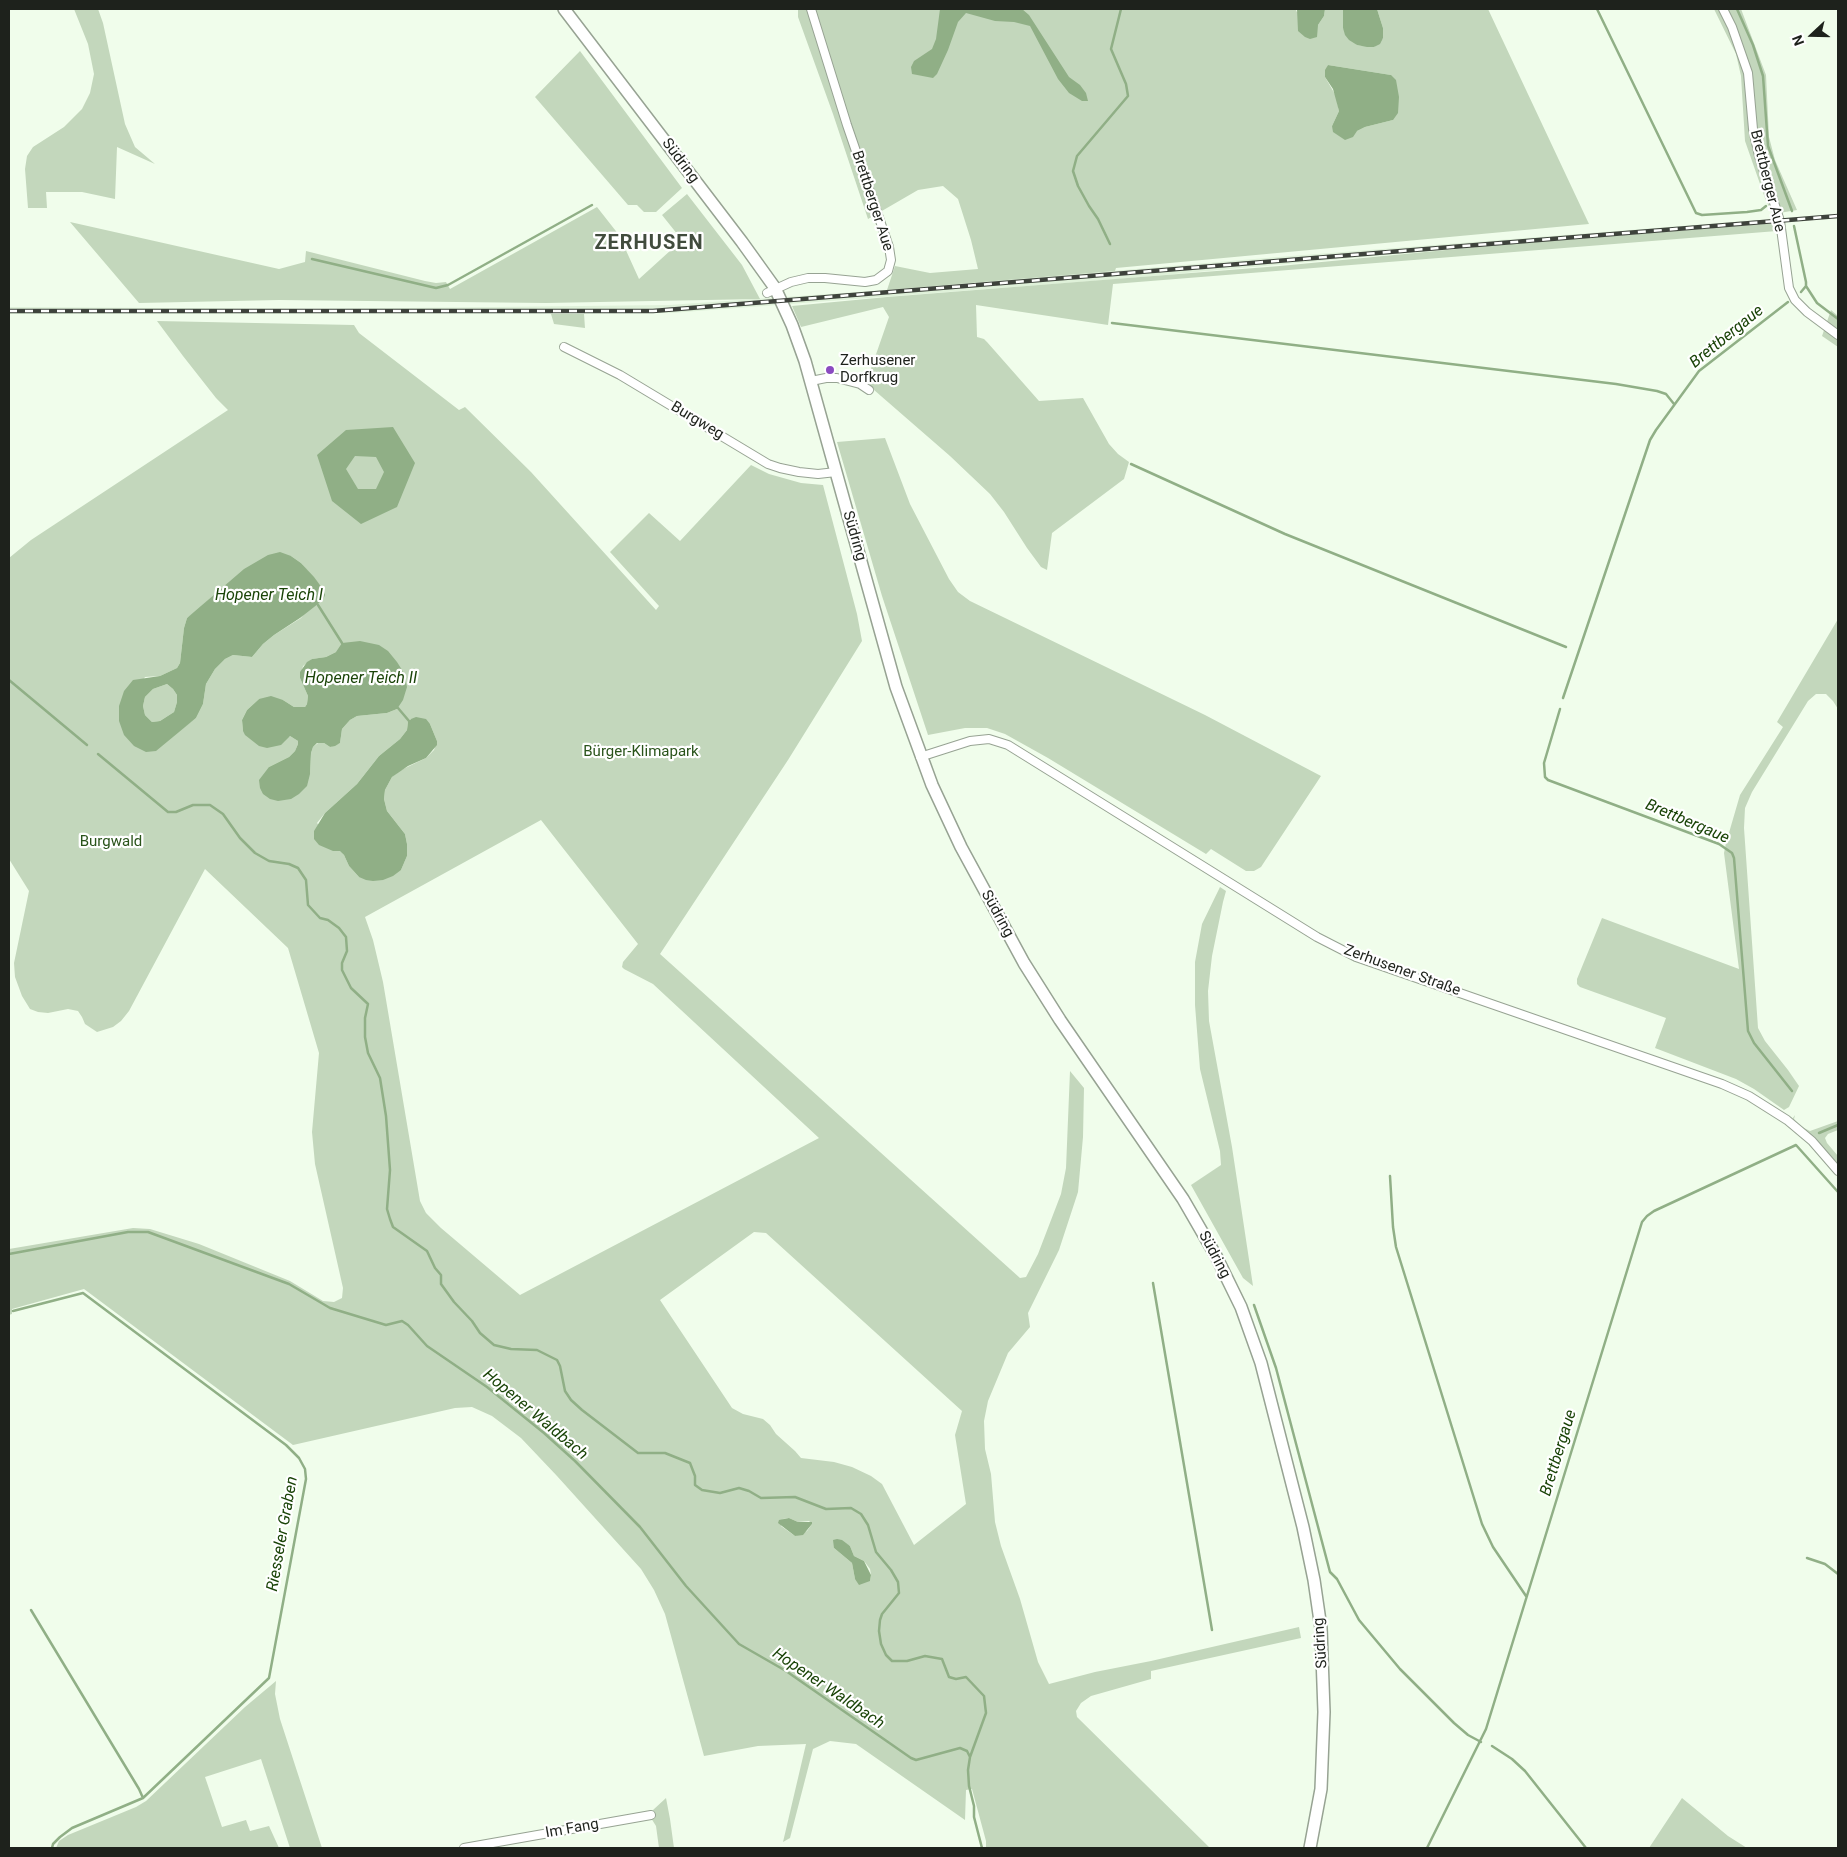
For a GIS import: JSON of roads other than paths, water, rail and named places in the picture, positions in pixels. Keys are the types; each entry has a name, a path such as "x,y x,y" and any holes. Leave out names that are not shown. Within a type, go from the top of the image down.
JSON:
{"main road":[{"name":"Südring","path":"564,9 742,242 792,325 811,381 896,687 920,757 961,847 1024,963 1183,1199 1229,1281 1252,1334 1303,1527 1314,1580 1321,1628 1324,1712 1321,1780 1310,1848"}],"street":[{"name":"Brettberger Aue","path":"771,291 791,282 808,278 865,282 876,280 888,271 891,260 889,247 847,125 811,9"},
{"name":"Brettberger Aue","path":"1723,9 1732,27 1748,73 1753,129 1759,156 1780,220 1789,288 1794,300 1838,335"},
{"name":"Burgweg","path":"564,347 620,375 768,464 800,472 818,474 836,472"},
{"path":"811,381 837,378 860,384 869,390"},
{"name":"Zerhusener Straße","path":"920,757 970,741 989,739 1008,745 1318,938 1356,957 1722,1084 1749,1096 1787,1120 1812,1141 1838,1171"},
{"name":"Im Fang","path":"464,1848 651,1815"}],"water":[{"path":"940,9 1022,9 1029,15 1069,77 1080,85 1086,93 1088,101 1082,101 1069,93 1058,79 1030,26 1014,22 995,21 966,13 958,22 937,74 933,78 912,74 911,67 914,61 932,49 936,39"},
{"path":"1297,9 1325,9 1324,16 1318,25 1317,37 1310,39 1298,31"},
{"path":"1343,9 1377,9 1383,28 1383,38 1380,44 1374,47 1367,47 1357,45 1349,40 1343,28"},
{"path":"1328,65 1391,75 1396,80 1399,97 1398,113 1393,120 1365,127 1357,131 1353,137 1345,140 1333,132 1332,126 1339,111 1333,89 1325,77 1325,70"},
{"path":"393,427 415,463 397,507 361,524 332,501 317,455 346,430","holes":["355,456 376,457 384,472 376,489 358,489 346,469"]},
{"name":"Hopener Teich I","path":"280,552 291,556 301,563 323,589 325,595 323,600 274,635 252,657 233,655 225,659 215,669 206,684 203,704 196,718 156,751 146,752 134,746 124,735 119,721 119,706 124,691 133,680 160,676 177,668 180,663 187,618 244,569 268,555","holes":["167,684 177,695 174,712 160,721 152,722 145,715 143,706 145,697 153,689"]},
{"name":"Hopener Teich II","path":"360,641 379,645 388,651 397,662 404,673 407,687 403,700 397,709 387,713 357,716 350,720 342,729 340,743 335,746 330,747 324,743 317,743 311,753 310,774 307,786 291,799 278,801 270,799 263,794 259,780 269,767 289,757 295,751 298,741 290,736 281,745 267,748 259,746 245,735 243,731 242,720 247,710 259,699 271,696 283,700 294,707 305,707 308,696 300,678 300,672 307,662 336,652 342,643"},
{"path":"416,717 426,719 430,724 437,745 426,758 408,766 392,777 385,790 384,799 387,811 405,834 407,856 401,870 393,876 383,880 366,880 359,877 349,866 340,851 333,851 319,845 314,839 314,831 325,813 357,784 379,756 400,739 407,730 408,722"},
{"path":"789,1518 798,1522 812,1522 812,1524 803,1535 795,1536 778,1523 779,1520"},
{"path":"837,1539 850,1546 854,1556 864,1561 871,1575 870,1581 859,1585 855,1579 852,1563 834,1548 833,1540"}],"waterway":[{"path":"1110,244 1098,219 1078,186 1073,171 1077,156 1128,96 1126,84 1111,49 1121,9"},
{"name":"Brettbergaue","path":"1597,9 1696,213 1702,215 1747,212 1761,210 1766,206"},
{"path":"1737,9 1753,45 1763,76 1768,146 1792,211"},
{"path":"312,259 436,288 448,285 592,205"},
{"path":"1794,226 1806,286 1817,303 1838,319"},
{"name":"Brettbergaue","path":"1801,292 1806,286"},
{"name":"Brettbergaue","path":"1563,698 1650,440 1699,371 1788,302"},
{"path":"1112,323 1616,384 1666,394 1674,404"},
{"path":"1131,464 1285,534 1566,647"},
{"path":"318,605 342,643"},
{"path":"9,680 87,745"},
{"path":"398,708 409,721"},
{"name":"Brettbergaue","path":"1560,709 1544,763 1545,777 1548,780 1719,844 1732,853 1734,858 1748,1031 1754,1043 1792,1091"},
{"path":"98,754 168,812 176,812 193,805 210,805 223,814 240,838 255,853 269,861 289,864 298,868 306,880 308,905 320,918 328,920 339,928 346,937 347,951 342,963 342,970 351,988 368,1004 365,1018 365,1037 368,1053 380,1078 386,1116 390,1170 387,1209 390,1219 393,1227 427,1251 435,1268 441,1275 441,1284 480,1333 494,1345 511,1349 537,1350 557,1360 565,1391 571,1400 582,1410 638,1453 665,1453 690,1463 695,1476 695,1485 702,1490 720,1493 739,1488 761,1498 795,1497 826,1509 851,1508 861,1514 868,1525 876,1552 898,1582 899,1593 882,1614 880,1620 881,1644 886,1655 892,1661 907,1661 925,1656 942,1659 949,1677 956,1679 966,1677 984,1696 986,1713 970,1757 968,1770 974,1817 982,1848"},
{"path":"1819,1133 1838,1125"},
{"name":"Brettbergaue","path":"1427,1848 1486,1729 1642,1222 1654,1211 1796,1145 1838,1192"},
{"path":"1390,1176 1396,1247 1482,1524 1493,1547 1526,1596"},
{"name":"Hopener Waldbach","path":"9,1254 128,1232 148,1232 289,1284 330,1308 386,1325 402,1321 427,1346 487,1387 575,1461 640,1527 686,1586 739,1644 786,1671 911,1758 916,1760 960,1748 967,1751 970,1757"},
{"path":"1153,1283 1212,1630"},
{"name":"Riesseler Graben","path":"13,1311 83,1293 286,1445 299,1458 305,1469 306,1479 269,1678 143,1798 72,1828 60,1837 53,1844 52,1848"},
{"path":"1254,1305 1276,1368 1330,1572 1337,1579 1359,1620 1400,1669 1454,1723 1468,1735 1481,1742"},
{"path":"1807,1558 1825,1564 1838,1574"},
{"path":"31,1610 143,1798"},
{"path":"1492,1746 1512,1759 1525,1771 1586,1848"}],"railway":[{"path":"9,311 653,311 1838,216"}],"place":[{"name":"Zerhusener Dorfkrug","path":"830,370"}],"district":[{"name":"ZERHUSEN","path":"649,244"}],"park label":[{"name":"Bürger-Klimapark","path":"641,752"},
{"name":"Burgwald","path":"111,842"}]}
